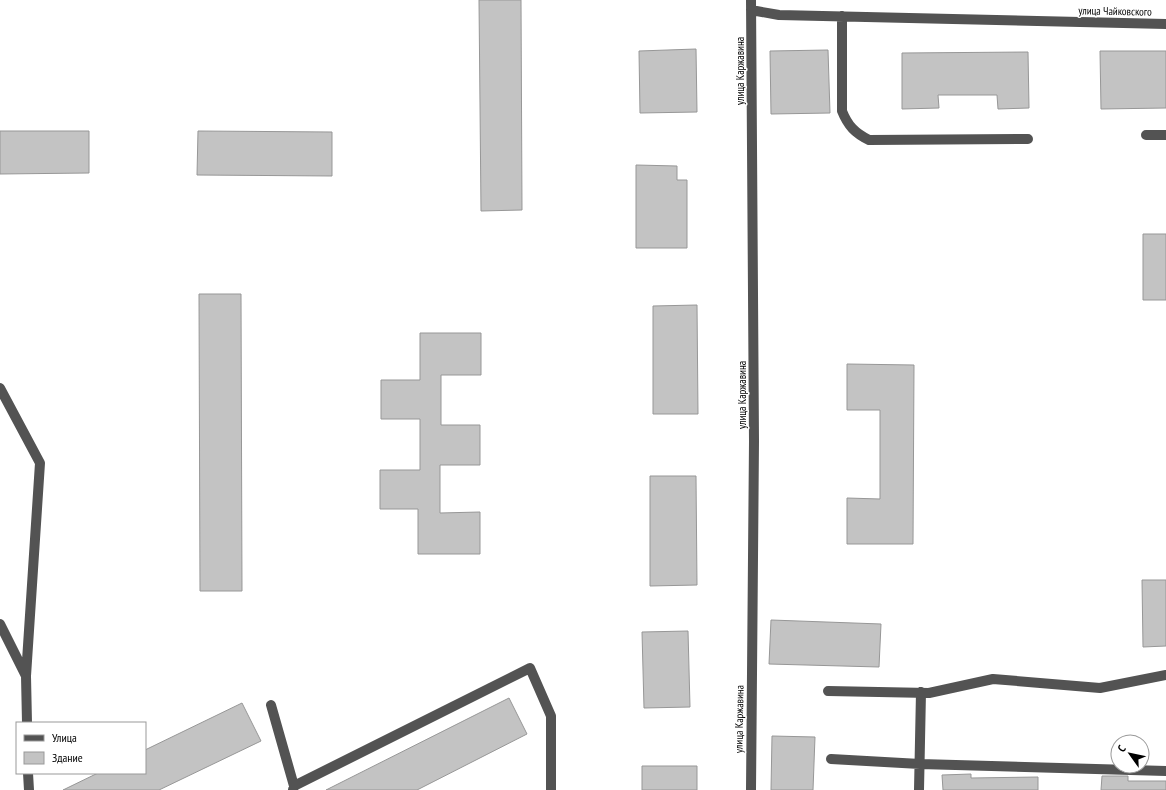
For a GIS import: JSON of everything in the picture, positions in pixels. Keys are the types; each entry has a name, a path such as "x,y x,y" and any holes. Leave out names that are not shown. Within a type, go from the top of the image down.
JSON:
{"street":[{"name":"улица Каржавина","path":"751,0 754,441 751,790"},
{"name":"улица Чайковского","path":"751,10 779,15 1166,24"},
{"path":"842,16 842,111 845,120 860,136 869,140 1028,139"},
{"path":"1146,135 1166,135"},
{"path":"0,388 40,463 26,676 27,722"},
{"path":"0,624 26,676"},
{"path":"271,705 293,788 530,668 551,716 551,790"},
{"path":"828,691 929,692 993,679 1100,688 1166,676"},
{"path":"919,790 921,692"},
{"path":"831,759 920,764 1166,771"},
{"path":"28,774 29,790"}],"building":[{"path":"479,0 521,0 522,210 481,211"},
{"path":"696,49 697,112 640,113 639,51"},
{"path":"828,50 830,113 771,114 770,51"},
{"path":"1100,51 1166,51 1166,108 1101,109"},
{"path":"1028,52 1029,108 998,109 997,95 938,95 939,108 902,109 902,53"},
{"path":"0,131 89,131 89,173 0,174"},
{"path":"198,131 332,132 332,176 197,175"},
{"path":"636,165 677,166 677,180 687,180 687,248 636,248"},
{"path":"1143,234 1166,234 1166,300 1143,300"},
{"path":"199,294 241,294 242,591 200,591"},
{"path":"697,305 698,414 653,414 653,306"},
{"path":"420,333 481,333 481,375 441,375 441,425 480,425 480,465 440,465 440,513 480,512 480,554 418,554 418,509 380,509 380,470 420,470 420,419 381,419 381,380 420,380"},
{"path":"847,364 914,365 913,544 847,544 847,498 880,499 880,410 847,410"},
{"path":"650,476 696,476 697,585 650,586"},
{"path":"1142,580 1166,580 1166,646 1143,647"},
{"path":"771,620 881,624 879,667 769,664"},
{"path":"688,631 690,707 644,708 642,632"},
{"path":"509,698 527,734 417,790 326,790"},
{"path":"242,703 261,741 159,790 63,790 96,774 146,774 146,750"},
{"path":"772,736 815,737 813,790 771,790"},
{"path":"642,766 697,766 697,790 642,790"},
{"path":"971,774 971,778 1038,777 1038,790 943,790 942,775"},
{"path":"1102,776 1128,776 1128,781 1166,781 1166,790 1101,790"}]}
